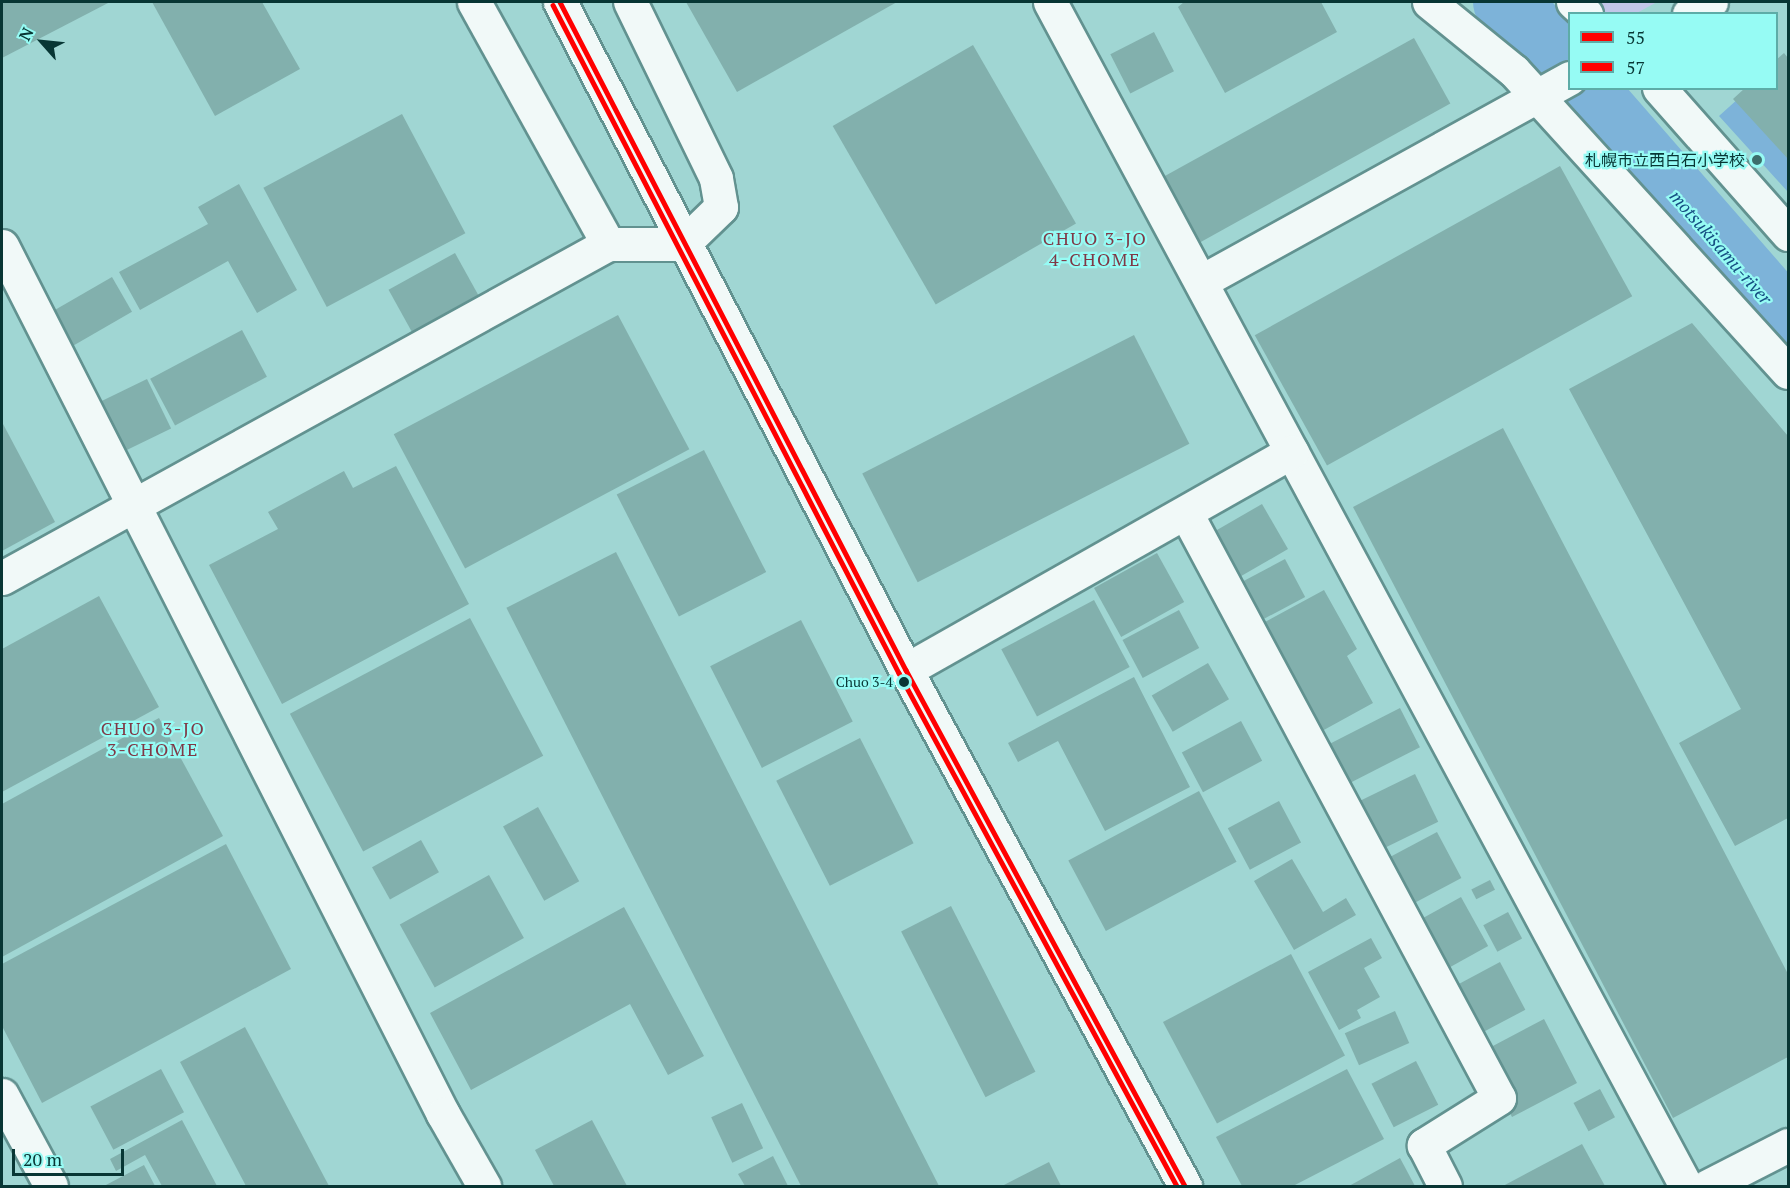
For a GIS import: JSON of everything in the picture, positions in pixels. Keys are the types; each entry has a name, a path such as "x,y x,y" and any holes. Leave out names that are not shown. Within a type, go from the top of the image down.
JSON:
{"street":[{"path":"474,2 608,244"},
{"path":"560,2 637,145 683,244 906,670 1185,1186"},
{"path":"2,578 608,244 683,244 721,207 716,178 630,2"},
{"path":"1050,2 1202,281 1686,1186"},
{"path":"1429,2 1514,71 1553,87 1788,372"},
{"path":"1693,12 1711,2"},
{"path":"1202,281 1553,87"},
{"path":"1661,90 1788,234"},
{"path":"2,246 438,1104 484,1186"},
{"path":"906,670 1187,515 1292,452"},
{"path":"1187,515 1499,1098 1424,1146 1445,1186"},
{"path":"2,1095 51,1186"},
{"path":"1708,1186 1788,1145"}],"shaded area":[{"path":"1577,2 1657,2 1639,12 1589,12"},
{"path":"1778,77 1788,89 1788,192 1719,116 1748,90 1778,90"}],"building":[{"path":"2,2 110,2 2,58"},
{"path":"152,2 262,2 300,69 215,116"},
{"path":"686,2 897,2 737,92"},
{"path":"1184,2 1321,2 1337,32 1225,93 1178,7"},
{"path":"1154,32 1174,71 1130,93 1110,54"},
{"path":"1414,38 1450,104 1197,244 1160,179"},
{"path":"973,45 1076,223 936,304 833,126"},
{"path":"1784,53 1788,58 1788,159 1733,99 1743,90 1778,90 1778,58"},
{"path":"402,114 465,233 327,307 263,188"},
{"path":"1560,166 1632,296 1327,466 1255,335"},
{"path":"239,184 297,290 257,313 228,261 140,310 119,272 208,224 198,207"},
{"path":"455,253 478,295 412,332 389,290"},
{"path":"112,277 132,312 72,346 52,312"},
{"path":"618,315 689,449 465,568 394,434"},
{"path":"1692,323 1788,436 1788,818 1735,846 1679,743 1741,709 1569,389"},
{"path":"242,330 267,377 175,426 150,379"},
{"path":"1134,335 1189,444 918,582 862,473"},
{"path":"147,379 171,428 122,453 98,403"},
{"path":"2,422 55,522 2,551"},
{"path":"1503,428 1788,974 1788,1057 1673,1118 1353,507"},
{"path":"704,450 766,572 679,617 617,494"},
{"path":"396,466 469,604 282,704 209,565 278,529 268,512 344,471 353,488"},
{"path":"1262,504 1288,549 1239,578 1213,532"},
{"path":"616,552 939,1186 801,1186 506,608"},
{"path":"1157,553 1184,602 1121,637 1094,588"},
{"path":"1285,559 1305,597 1249,627 1228,589"},
{"path":"1324,590 1357,649 1347,656 1373,703 1322,731 1263,623"},
{"path":"99,596 159,707 2,792 2,649"},
{"path":"1094,600 1130,667 1037,716 1001,649"},
{"path":"1179,610 1199,648 1143,678 1122,640"},
{"path":"470,618 543,756 363,852 290,714"},
{"path":"801,620 853,722 762,768 710,666"},
{"path":"1208,663 1229,699 1173,732 1152,696"},
{"path":"1134,677 1190,787 1105,831 1058,741 1018,762 1008,743"},
{"path":"1400,708 1420,747 1347,784 1327,745"},
{"path":"159,718 223,836 2,957 2,804"},
{"path":"1241,721 1262,761 1203,792 1182,752"},
{"path":"860,738 914,843 830,886 776,781"},
{"path":"1415,774 1438,822 1376,852 1353,804"},
{"path":"1199,791 1237,862 1106,931 1068,860"},
{"path":"1279,801 1301,842 1250,870 1228,828"},
{"path":"538,807 579,881 544,901 503,826"},
{"path":"1437,832 1461,878 1411,905 1387,859"},
{"path":"421,840 439,872 390,900 372,867"},
{"path":"226,844 291,969 42,1103 2,1026 2,964"},
{"path":"1292,859 1323,912 1346,898 1356,915 1294,950 1254,881"},
{"path":"489,875 524,938 435,987 400,924"},
{"path":"1490,880 1495,890 1476,899 1471,890"},
{"path":"1461,897 1488,946 1445,970 1418,921"},
{"path":"951,906 1035,1072 986,1097 901,931"},
{"path":"624,907 704,1056 668,1075 630,1004 471,1090 430,1013"},
{"path":"1508,912 1522,938 1497,952 1483,925"},
{"path":"1371,938 1382,958 1364,968 1380,997 1357,1010 1361,1018 1339,1030 1308,972"},
{"path":"1291,954 1345,1056 1217,1124 1163,1022"},
{"path":"1500,962 1525,1010 1479,1035 1453,987"},
{"path":"1395,1011 1409,1043 1359,1065 1345,1033"},
{"path":"1544,1019 1577,1083 1512,1117 1483,1061 1495,1055 1491,1047"},
{"path":"245,1027 329,1186 246,1186 180,1062"},
{"path":"1416,1061 1438,1105 1394,1127 1371,1084"},
{"path":"161,1069 184,1112 113,1150 90,1107"},
{"path":"1347,1069 1384,1139 1293,1186 1242,1186 1216,1137"},
{"path":"1600,1089 1615,1117 1589,1131 1574,1103"},
{"path":"742,1103 763,1148 732,1163 711,1117"},
{"path":"182,1120 217,1186 162,1186 145,1155 116,1171 110,1159"},
{"path":"592,1120 627,1186 554,1186 535,1150"},
{"path":"1582,1144 1605,1186 1503,1186"},
{"path":"773,1156 788,1186 745,1186 738,1174"},
{"path":"1400,1158 1415,1186 1349,1186"},
{"path":"1049,1162 1061,1186 1002,1186"},
{"path":"144,1165 155,1186 104,1186"}],"waterway":[{"name":"motsukisamu-river","path":"1507,2 1568,72"},
{"name":"motsukisamu-river","path":"1584,90 1788,324"}],"transit line":[{"name":"55","path":"560,2 906,670 1185,1186"},
{"name":"57","path":"553,5 899,673 1177,1186"}],"place":[{"name":"札幌市立西白石小学校","path":"1757,160"},
{"name":"Chuo 3-4","path":"904,682"}],"district":[{"name":"CHUO 3-JO 4-CHOME","path":"1095,249"},
{"name":"CHUO 3-JO 3-CHOME","path":"153,739"}]}
